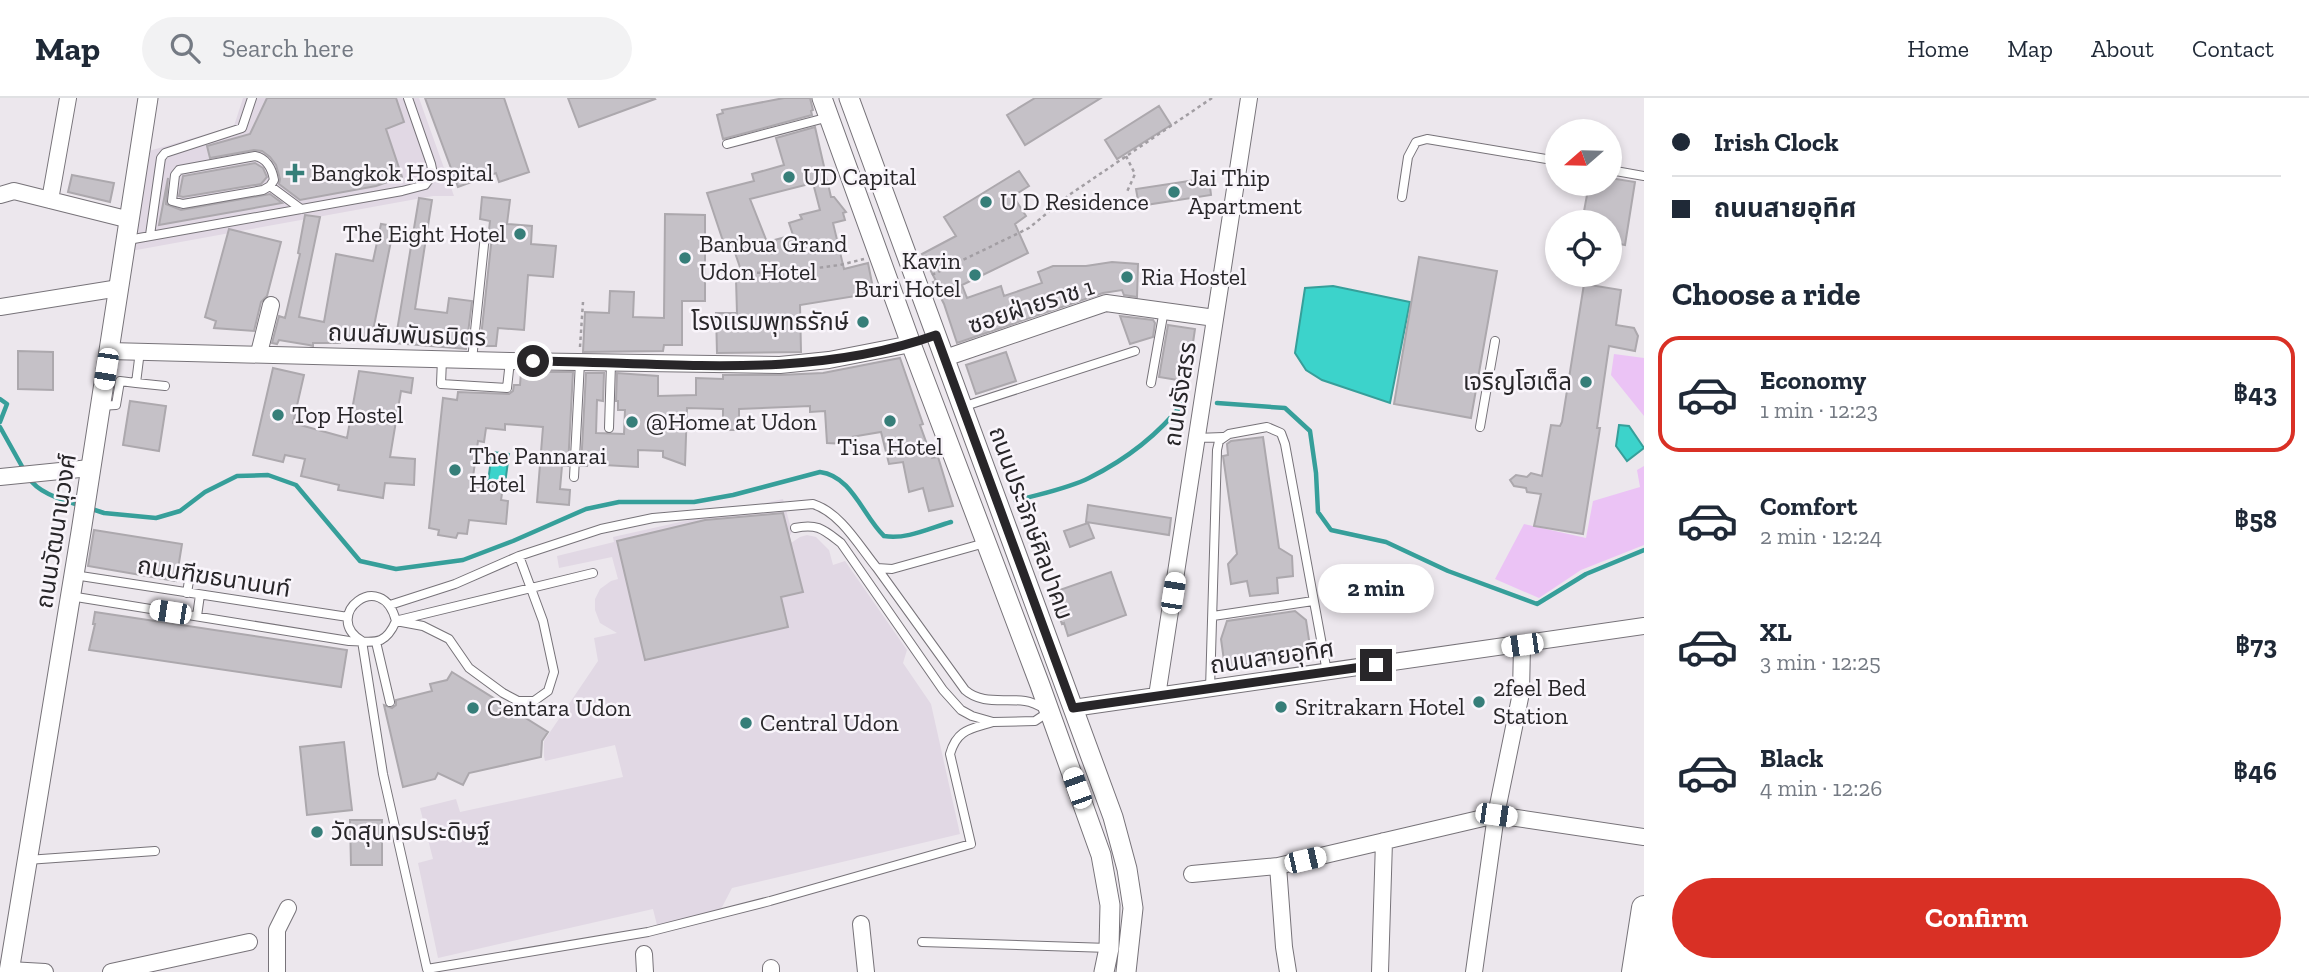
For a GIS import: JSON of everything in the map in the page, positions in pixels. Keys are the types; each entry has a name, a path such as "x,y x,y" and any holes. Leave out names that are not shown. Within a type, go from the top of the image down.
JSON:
{"main road":[{"path":"1634,972 1644,908"}],"street":[{"path":"50,200 68,98"},
{"name":"ถนนวัฒนานุวงศ์","path":"9,971 148,98"},
{"name":"ถนนประจักษ์ศิลปาคม","path":"822,98 1101,855 1110,905 1109,948 1104,972"},
{"name":"ถนนรังสรร","path":"1157,696 1249,98"},
{"path":"829,117 852,104"},
{"name":"ถนนประจักษ์ศิลปาคม","path":"852,104 1113,817 1127,869 1133,908 1126,972"},
{"path":"0,195 14,191 130,220"},
{"path":"0,307 119,288"},
{"name":"ซอยฝ่ายราช 1","path":"944,358 1106,303 1215,318"},
{"path":"259,353 271,305"},
{"path":"911,344 936,335"},
{"name":"ถนนสัมพันธมิตร","path":"109,351 780,365 829,360 911,344"},
{"path":"0,477 90,468"},
{"path":"985,543 1010,536"},
{"name":"ถนนสายอุทิศ","path":"1073,708 1644,626"},
{"path":"1474,972 1496,815 1521,693 1522,645"},
{"path":"1049,711 1073,708"},
{"path":"1192,874 1278,866 1496,815 1644,837"},
{"path":"1380,972 1384,841"},
{"path":"1278,866 1288,972"},
{"path":"277,972 277,930 288,908"},
{"path":"861,924 866,972"},
{"path":"111,972 249,942"},
{"path":"644,954 645,972"},
{"path":"9,971 45,972"}],"lane":[{"path":"150,235 161,158 165,153 242,128 252,98"},
{"path":"127,240 419,187 430,180 433,174 408,98"},
{"path":"727,144 829,117"},
{"path":"1402,197 1408,157 1416,142 1427,139 1545,159"},
{"path":"255,156 261,157 269,166 274,180 270,186 263,190 183,204 172,201 175,175 179,170 255,156"},
{"path":"1622,172 1644,176"},
{"path":"270,186 301,209"},
{"path":"472,359 485,235"},
{"path":"1151,383 1164,310"},
{"path":"1480,427 1495,341"},
{"path":"136,383 140,351"},
{"path":"962,407 1135,351"},
{"path":"442,359 441,384 507,388 510,361"},
{"path":"574,478 580,361"},
{"path":"609,428 611,363"},
{"path":"100,406 116,405 120,381 165,386"},
{"path":"1196,438 1223,437 1267,427 1280,433 1285,444 1327,672"},
{"path":"1210,689 1217,450 1223,437"},
{"path":"70,596 349,641 362,641 376,642 389,635 396,621 390,605 384,600 369,596 354,603 348,617 351,631 362,641 383,774 427,969 648,932 770,901 971,844 950,754 954,741 964,731 993,722 1035,721 1049,711 1028,701 985,700 971,696 841,523 831,513 813,504 653,518 601,528 519,556 455,584 390,605"},
{"path":"795,528 814,526 824,529 841,543 951,700 972,716 993,722"},
{"path":"877,568 892,569 985,543"},
{"path":"396,621 423,626 449,639 469,668 510,697 518,701 534,701 548,691 554,672 543,621 519,556"},
{"path":"187,593 191,568"},
{"path":"396,621 593,573"},
{"name":"ถนนฑีฆธนานนท์","path":"74,575 348,617"},
{"path":"197,616 200,595"},
{"path":"1213,616 1312,601"},
{"path":"376,642 390,702"},
{"path":"27,860 155,851"},
{"path":"922,942 1109,948"}],"path":[{"path":"917,282 1029,228 1069,194 1212,98"},
{"path":"1126,156 1135,174 1126,194"},
{"path":"750,273 786,272 840,265 878,255"},
{"path":"580,361 583,302"},
{"path":"540,696 565,713"}],"shaded area":[{"name":"Bangkok Hospital","path":"243,98 419,98 454,196 433,196 131,251 149,151 234,126"},
{"path":"1614,354 1644,358 1644,416 1611,375"},
{"path":"1644,466 1644,545 1581,570 1539,598 1495,579 1524,524 1586,538 1593,501 1640,487 1637,470"},
{"name":"Central Udon","path":"783,499 792,532 789,537 791,543 807,535 816,537 829,550 833,565 845,561 907,650 903,663 931,704 960,834 732,888 721,909 657,925 653,909 438,958 418,863 433,859 420,808 456,799 460,812 623,777 615,745 545,761 544,741 598,661 594,638 617,633 600,623 595,610 595,599 600,589 618,579 612,557 559,568 557,556 614,542 613,537"}],"water":[{"path":"1333,286 1410,302 1390,403 1322,380 1306,370 1295,353 1305,288"},
{"path":"1619,425 1629,426 1644,448 1627,461 1616,446"},
{"path":"492,452 509,454 505,484 488,482"}],"building":[{"path":"267,98 396,98 404,122 386,129 402,177 376,186 300,200 279,184 276,165 262,151 210,158 207,146 250,134"},
{"path":"425,98 504,98 529,172 499,182 496,173 458,187"},
{"path":"568,98 654,98 655,99 579,127"},
{"path":"784,98 810,98 812,115 723,139 717,115 723,113 722,110"},
{"path":"1035,98 1101,98 1025,145 1007,115"},
{"path":"1159,106 1171,125 1117,159 1105,140"},
{"path":"815,127 831,197 834,197 846,212 843,213 845,220 833,223 844,269 868,263 874,293 800,305 801,352 717,353 716,313 737,313 736,279 744,279 732,244 725,247 707,193 754,181 752,174 784,165 776,138","holes":["813,183 820,210 800,215 802,219 789,223 793,235 767,242 750,199"]},
{"path":"255,163 263,168 267,177 261,184 179,196 183,176"},
{"path":"1019,171 1029,186 1013,196 1026,216 1015,224 1028,253 962,285 967,298 1001,286 1004,296 1042,283 1038,272 1053,266 1086,266 1112,262 1138,264 1137,297 1124,295 1122,290 1103,293 957,343 944,304 933,282 936,281 922,254 956,236 944,217"},
{"path":"72,175 114,183 110,202 68,192"},
{"path":"168,178 166,204 181,210 270,194 282,203 159,225"},
{"name":"Jai Thip Apartment","path":"1209,178 1211,195 1139,206 1136,189"},
{"path":"1622,180 1635,182 1625,245 1622,244 1622,210 1584,210 1587,196 1622,196"},
{"path":"482,197 510,200 507,224 532,226 531,244 556,246 553,277 528,275 524,330 498,328 496,346 480,346 492,236 489,230 490,221 480,219"},
{"path":"419,198 432,200 415,309 447,313 449,298 472,301 466,349 395,343"},
{"path":"665,214 705,215 705,301 682,301 682,345 664,345 663,351 583,352 585,312 609,313 610,291 634,292 633,317 664,318"},
{"path":"305,215 320,217 299,317 324,322 336,254 373,261 381,224 394,226 371,341 342,335 340,343 313,343 313,346 279,340 277,344 272,343 279,316 285,318 300,254 298,253"},
{"path":"229,229 281,242 267,296 261,302 254,331 214,328 216,321 205,317"},
{"path":"1419,257 1497,271 1471,418 1394,404"},
{"name":"เจริญโฮเต็ล","path":"1584,287 1621,290 1616,325 1634,328 1638,336 1635,351 1609,346 1597,428 1600,428 1583,534 1534,526 1541,494 1527,492 1526,488 1514,486 1510,480 1516,475 1527,477 1531,473 1542,476 1551,425 1560,426"},
{"path":"1120,316 1153,320 1153,337 1130,344"},
{"path":"1168,325 1195,329 1189,370 1185,370 1184,381 1159,377"},
{"path":"18,351 53,352 53,390 18,389"},
{"path":"1006,352 1016,381 976,394 966,365"},
{"path":"900,358 923,424 920,425 932,458 938,457 953,506 929,511 923,488 909,492 903,462 889,464 881,432 845,438 845,444 827,443 825,411 810,412 810,406 739,409 739,430 723,430 723,409 687,408 685,465 663,457 663,451 638,450 638,467 587,464 581,466 586,373 604,373 603,401 597,400 596,433 624,434 625,410 618,410 616,401 617,373 658,376 658,396 696,395 696,378 823,373"},
{"path":"273,368 304,375 293,423 347,438 359,371 413,378 411,393 401,391 390,457 415,459 414,485 385,483 383,498 338,490 339,485 301,476 305,459 285,455 283,462 253,455"},
{"path":"521,372 573,372 568,466 562,466 560,489 570,490 569,505 537,502 543,427 505,424 505,430 486,428 484,442 478,441 472,484 503,487 501,500 508,501 506,524 469,520 467,534 458,533 456,538 438,535 439,530 429,528 443,398 457,400 458,392 509,394 514,385 520,385"},
{"path":"130,401 166,406 159,451 123,445"},
{"path":"1263,437 1279,548 1292,556 1293,576 1277,578 1278,593 1250,596 1247,581 1231,584 1228,564 1237,554 1223,456 1228,455 1227,444 1231,441"},
{"path":"1088,505 1171,518 1169,535 1086,522"},
{"path":"783,513 803,592 781,597 788,627 645,660 617,541 705,520"},
{"path":"1088,523 1094,538 1070,547 1064,531"},
{"path":"94,530 182,544 176,581 88,566"},
{"path":"1111,572 1126,615 1068,636 1051,593"},
{"path":"1295,611 1306,620 1311,653 1225,668 1221,639 1227,621"},
{"path":"95,612 347,650 341,687 89,650"},
{"name":"Centara Udon","path":"452,672 548,732 542,741 541,757 469,773 463,785 438,773 435,779 403,787 384,705 392,708 396,705 396,700 432,691 430,684 447,680"},
{"path":"344,742 352,810 307,815 300,747"},
{"path":"350,820 382,820 382,865 351,865"}],"waterway":[{"path":"0,399 7,404 0,422"},
{"path":"1016,501 1072,485 1102,471 1152,436 1183,403"},
{"path":"1217,403 1285,408 1310,431 1318,512 1331,530 1386,542 1448,571 1537,604 1586,574 1644,550"},
{"path":"0,427 24,470"},
{"path":"89,508 104,513 156,518 180,511 205,492 237,476 268,475 296,485 360,561 396,569 463,560 586,509 619,502 694,502 733,495 820,472 841,481 884,536 909,535 951,522"},
{"path":"28,477 45,492 81,506"}],"place":[{"name":"Bangkok Hospital","path":"295,173"},
{"name":"UD Capital","path":"789,177"},
{"name":"Jai Thip Apartment","path":"1174,192"},
{"name":"U D Residence","path":"986,202"},
{"name":"The Eight Hotel","path":"520,234"},
{"name":"Banbua Grand Udon Hotel","path":"685,258"},
{"name":"Kavin Buri Hotel","path":"975,275"},
{"name":"Ria Hostel","path":"1127,277"},
{"name":"โรงเเรมพุทธรักษ์","path":"863,322"},
{"name":"เจริญโฮเต็ล","path":"1586,382"},
{"name":"Top Hostel","path":"278,415"},
{"name":"Tisa Hotel","path":"890,421"},
{"name":"@Home at Udon","path":"632,422"},
{"name":"The Pannarai Hotel","path":"455,470"},
{"name":"2feel Bed Station","path":"1479,702"},
{"name":"Sritrakarn Hotel","path":"1281,707"},
{"name":"Centara Udon","path":"473,708"},
{"name":"Central Udon","path":"746,723"},
{"name":"วัดสุนทรประดิษฐ์","path":"317,832"}],"route":[{"path":"533,361 780,365 871,353 936,335 1073,708 1376,665"}]}
